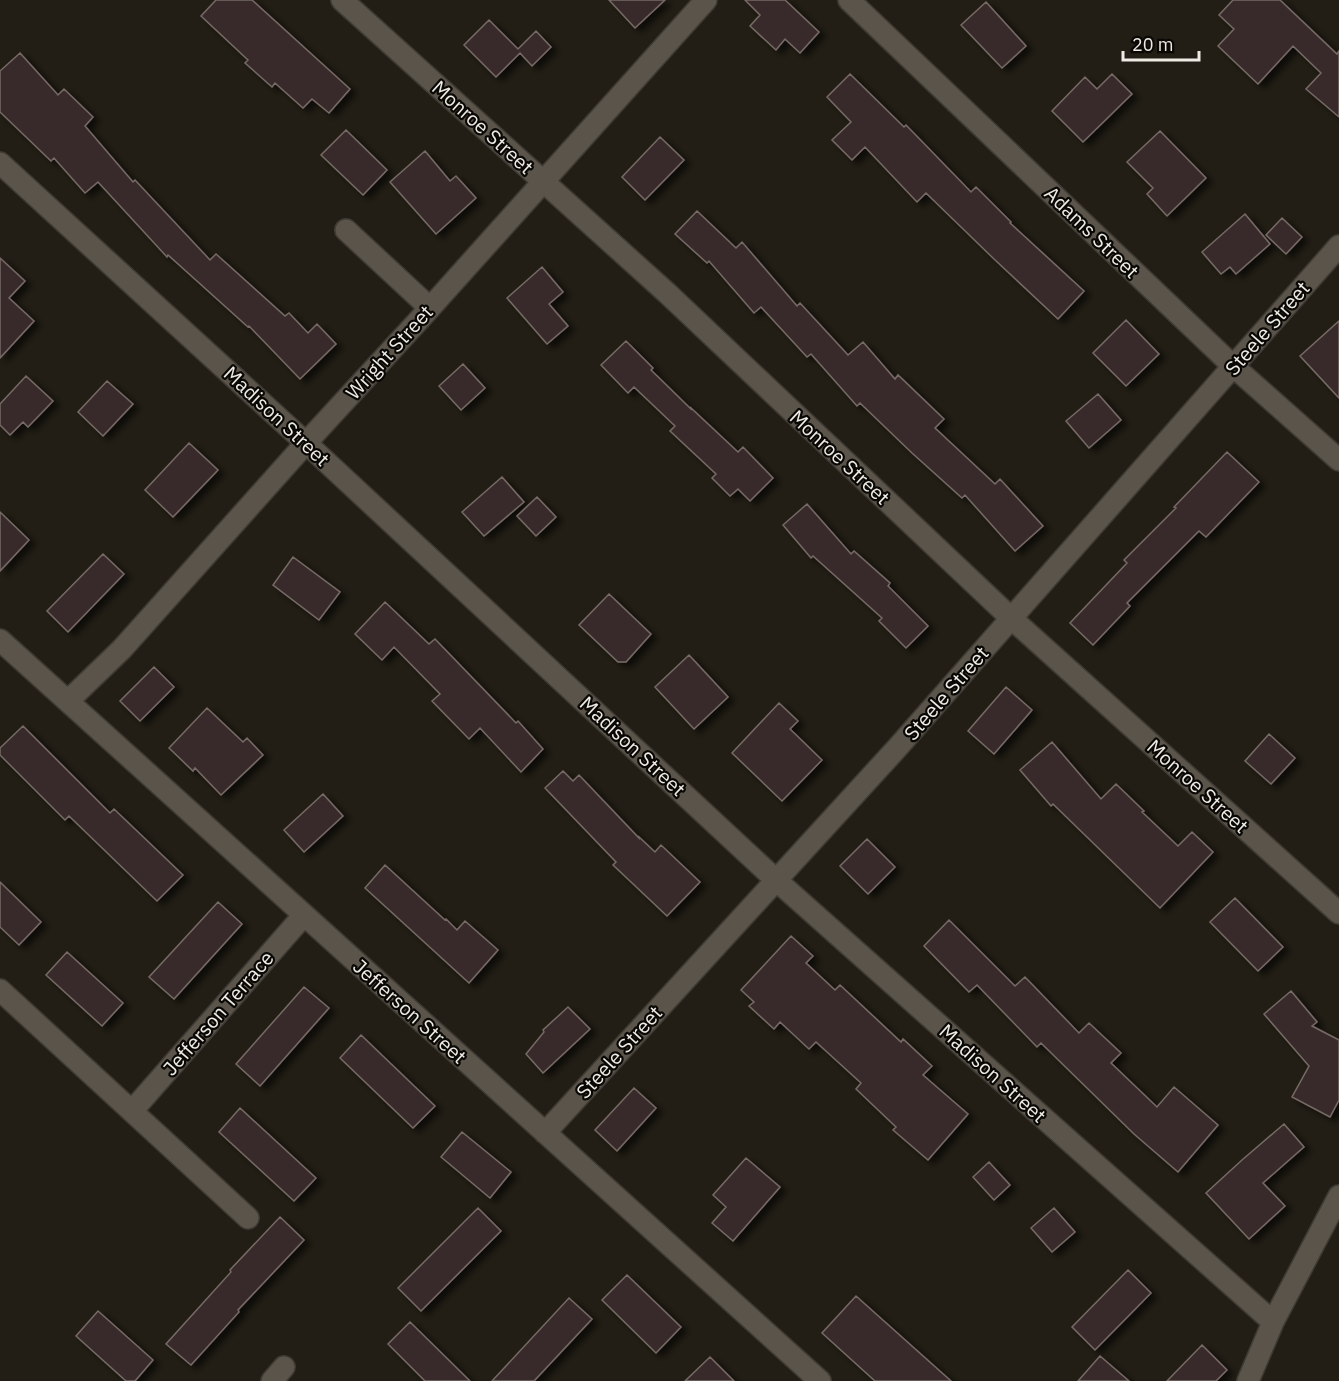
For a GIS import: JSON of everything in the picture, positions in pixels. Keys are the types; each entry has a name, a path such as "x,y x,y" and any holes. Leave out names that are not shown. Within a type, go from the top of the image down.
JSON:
{"street":[{"name":"Monroe Street","path":"342,0 667,293 1011,618 1339,913"},
{"name":"Wright Street","path":"68,701 122,649 706,0"},
{"name":"Adams Street","path":"849,0 1233,366 1339,460"},
{"name":"Madison Street","path":"0,163 306,442 776,880 1273,1322"},
{"path":"346,230 430,308"},
{"name":"Steele Street","path":"545,1133 898,747 1339,246"},
{"name":"Jefferson Street","path":"0,640 814,1379"},
{"name":"Jefferson Terrace","path":"132,1112 304,915"},
{"path":"0,990 248,1218"},
{"path":"1248,1381 1273,1322 1339,1196"}],"building":[{"path":"216,0 252,0 350,89 329,113 312,99 303,108 275,83 272,87 245,63 248,60 201,16"},
{"path":"609,0 665,0 635,28"},
{"path":"745,0 785,0 819,32 800,53 785,39 776,50 750,26 760,15"},
{"path":"1233,0 1280,0 1337,54 1339,51 1339,117 1306,89 1321,73 1293,46 1258,84 1218,46 1234,29 1219,15"},
{"path":"986,2 1026,46 1002,68 961,25"},
{"path":"489,20 518,49 536,31 551,47 532,66 520,53 496,77 464,45"},
{"path":"20,53 58,95 64,89 93,117 85,126 133,182 135,180 210,260 216,254 285,316 289,313 308,333 317,324 336,344 300,379 249,326 168,255 167,257 98,182 85,193 54,158 51,161 0,112 0,71"},
{"path":"850,74 904,127 906,125 971,192 976,187 1010,223 1084,291 1058,319 926,193 917,202 865,147 852,160 832,140 851,122 827,97"},
{"path":"1112,74 1132,94 1083,142 1052,111 1085,77 1097,89"},
{"path":"346,130 387,170 363,195 321,155"},
{"path":"1160,131 1206,178 1167,216 1147,194 1153,188 1127,162"},
{"path":"660,137 684,160 645,200 622,177"},
{"path":"425,151 450,181 456,176 476,198 436,234 390,182"},
{"path":"697,211 736,248 742,242 797,306 800,303 848,355 863,342 895,379 898,375 944,419 935,428 995,484 1000,479 1043,526 1015,551 965,495 962,498 860,403 857,406 811,354 807,357 761,307 754,313 709,261 707,263 675,234"},
{"path":"1245,214 1270,244 1236,274 1230,267 1221,274 1202,252"},
{"path":"1282,218 1302,237 1286,254 1266,235"},
{"path":"0,258 25,281 9,298 34,321 0,358"},
{"path":"542,267 563,292 549,304 568,326 547,344 507,298"},
{"path":"1126,320 1159,354 1126,386 1093,353"},
{"path":"1339,321 1339,398 1300,356"},
{"path":"626,341 653,368 651,370 691,409 738,452 743,447 773,478 750,501 738,489 730,496 712,478 716,474 670,431 675,426 634,387 628,393 601,365"},
{"path":"463,364 485,388 461,410 439,386"},
{"path":"26,376 53,401 28,427 23,422 10,435 0,425 0,404"},
{"path":"107,381 133,404 103,436 78,412"},
{"path":"1098,394 1121,420 1089,448 1066,421"},
{"path":"189,443 218,470 173,517 145,490"},
{"path":"1227,452 1259,482 1206,537 1199,531 1127,603 1130,606 1093,645 1070,623 1127,563 1124,560"},
{"path":"502,477 524,502 484,536 462,512"},
{"path":"537,497 556,517 536,536 517,516"},
{"path":"807,504 851,554 854,551 890,583 888,586 928,626 906,648 879,621 882,618 813,556 811,558 783,525"},
{"path":"0,512 29,540 0,571"},
{"path":"103,554 124,574 68,632 47,611"},
{"path":"293,557 340,592 319,620 273,585"},
{"path":"609,594 651,634 626,662 618,662 579,625"},
{"path":"385,602 429,644 435,639 543,749 521,772 480,728 469,739 432,701 440,694 394,647 382,660 355,634"},
{"path":"689,655 728,697 694,729 655,687"},
{"path":"154,667 174,687 140,721 120,701"},
{"path":"1006,687 1032,710 994,754 968,731"},
{"path":"779,703 798,721 790,729 822,760 782,801 732,753"},
{"path":"207,708 243,742 247,738 263,755 221,795 195,768 193,771 169,748"},
{"path":"23,726 110,813 114,809 183,875 157,901 69,816 65,820 0,755 0,748"},
{"path":"1269,734 1295,758 1271,784 1245,761"},
{"path":"1052,742 1101,799 1116,784 1178,846 1192,832 1213,852 1160,908 1053,804 1051,806 1020,770"},
{"path":"563,771 573,781 579,775 639,838 655,852 661,845 700,882 667,916 613,865 616,862 545,788"},
{"path":"323,794 343,816 304,852 284,830"},
{"path":"867,839 895,867 868,894 840,866"},
{"path":"385,865 457,930 465,921 498,950 469,983 365,888"},
{"path":"0,882 41,922 19,945 0,927"},
{"path":"1235,898 1283,947 1258,971 1210,922"},
{"path":"218,902 242,924 174,999 149,977"},
{"path":"949,920 1015,986 1025,977 1079,1033 1089,1023 1121,1053 1111,1063 1157,1107 1174,1087 1218,1125 1178,1172 1134,1134 1041,1043 1037,1047 977,985 969,992 924,946"},
{"path":"791,936 813,956 806,963 835,990 840,985 901,1042 903,1039 932,1066 923,1075 968,1114 928,1160 893,1130 896,1127 856,1089 861,1083 816,1042 809,1049 780,1022 774,1029 749,1006 754,1002 741,990"},
{"path":"67,952 123,1003 102,1026 46,975"},
{"path":"304,987 329,1008 260,1086 236,1064"},
{"path":"1291,991 1317,1022 1312,1026 1339,1040 1339,1100 1330,1117 1292,1097 1309,1066 1264,1014"},
{"path":"568,1007 590,1029 543,1073 526,1054 544,1032 543,1030"},
{"path":"361,1035 435,1106 413,1128 340,1058"},
{"path":"634,1088 656,1108 617,1151 595,1130"},
{"path":"240,1108 316,1178 294,1201 219,1132"},
{"path":"1284,1124 1304,1147 1263,1183 1285,1206 1249,1239 1206,1193"},
{"path":"462,1132 511,1172 490,1198 441,1157"},
{"path":"746,1158 780,1187 733,1241 712,1223 726,1207 713,1195"},
{"path":"989,1162 1010,1185 994,1200 973,1177"},
{"path":"478,1208 501,1231 421,1311 398,1288"},
{"path":"1054,1208 1075,1232 1052,1252 1031,1228"},
{"path":"280,1217 304,1240 238,1310 239,1312 191,1365 166,1344 231,1272 230,1270"},
{"path":"1128,1270 1151,1293 1095,1350 1072,1327"},
{"path":"627,1275 681,1327 656,1353 602,1300"},
{"path":"856,1296 951,1381 875,1381 822,1333"},
{"path":"569,1298 592,1319 534,1381 492,1381"},
{"path":"98,1311 153,1360 135,1381 126,1381 76,1336"},
{"path":"410,1322 470,1381 425,1381 388,1344"},
{"path":"1202,1345 1227,1370 1216,1381 1167,1381"},
{"path":"1100,1356 1129,1381 1078,1381"},
{"path":"710,1357 734,1381 685,1381"}]}
